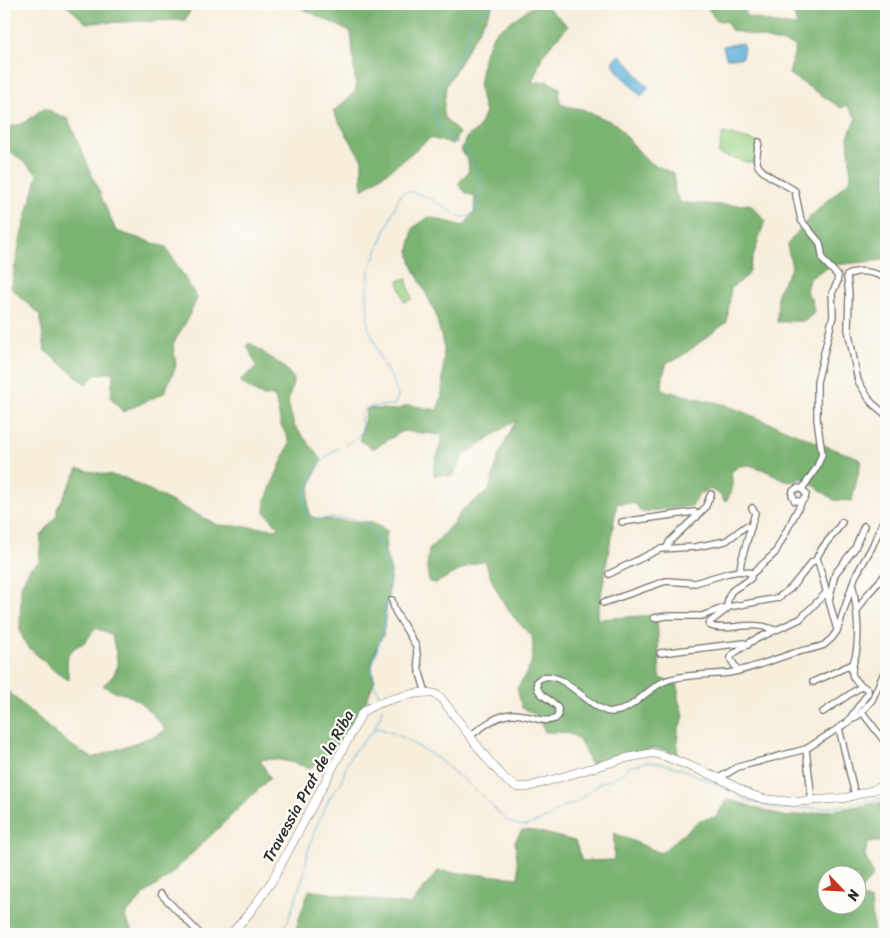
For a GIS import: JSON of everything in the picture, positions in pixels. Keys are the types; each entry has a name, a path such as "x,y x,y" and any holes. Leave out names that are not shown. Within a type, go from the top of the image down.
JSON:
{"street":[{"path":"759,142 756,162 758,166 771,177 796,191 801,220 820,243 823,260 843,286 847,284"},
{"path":"802,502 795,501 792,495 794,489 802,488 817,467 822,454 817,419 816,382 834,316 832,293 842,274 847,276 853,273 865,272 886,278"},
{"path":"847,276 849,280 847,284 849,295 849,337 858,381 870,402 886,415"},
{"path":"774,630 769,627 752,625 711,626 710,622 727,609 730,592 748,581 752,577 751,573 775,553 806,496 802,488"},
{"path":"667,547 670,541 707,506 710,494"},
{"path":"740,571 755,513 752,508"},
{"path":"622,522 694,512 697,517"},
{"path":"470,736 485,725 511,714 546,720 555,719 558,708 541,694 537,688 537,681 544,677 553,678 566,684 579,692 596,707 606,712 613,712 627,707 662,682 670,679 738,671 818,648 829,641 837,631 852,585 872,547 886,514"},
{"path":"654,618 702,616 722,608 727,609 769,601 782,596 812,562 816,560 823,545 836,533 842,522"},
{"path":"609,574 667,547 691,548 723,542 734,537 746,526 751,528"},
{"path":"829,602 835,574 855,548 864,526"},
{"path":"816,560 818,561 837,631"},
{"path":"603,603 661,582 695,583 740,571 751,573"},
{"path":"857,611 867,595 886,574"},
{"path":"845,724 868,696 868,690 854,677 853,664 856,647 857,611 852,585"},
{"path":"738,671 730,658 733,654 774,630 800,619 826,593"},
{"path":"392,600 395,611 416,646 419,670 426,692 436,695 443,700 502,775 517,787 528,787 639,755 656,754 719,778 749,794 764,799 793,802 812,801 855,795 886,784"},
{"path":"833,618 840,620"},
{"path":"660,653 744,643 748,645"},
{"path":"813,682 853,664"},
{"path":"719,778 738,767 806,749 839,728 862,712 872,700 886,668"},
{"path":"823,712 862,686"},
{"name":"Travessia Prat de la Riba","path":"230,934 251,911 272,881 365,710 376,704 426,692"},
{"path":"862,712 886,743"},
{"path":"839,728 855,795"},
{"path":"806,749 812,801"},
{"path":"161,894 200,934"}],"green space":[{"path":"65,4 194,4 185,20 86,23"},
{"path":"293,4 494,4 446,86 443,116 459,133 453,144 430,138 362,190 362,160 333,112 356,91 351,32"},
{"path":"536,4 544,4 568,26 543,54 532,83 546,81 560,88 559,100 565,106 582,109 616,124 647,161 674,174 675,193 681,203 750,204 765,220 747,276 731,288 727,322 679,358 667,362 662,390 726,405 854,456 861,461 852,501 834,500 804,478 790,482 749,465 739,466 731,472 732,488 725,502 719,494 710,489 699,494 692,506 641,512 636,504 617,503 597,619 657,615 660,678 678,685 678,699 684,717 678,730 677,754 655,748 590,764 582,746 575,737 564,733 545,732 535,714 522,708 517,688 532,658 532,636 516,620 503,602 485,561 470,565 436,583 429,582 427,567 429,550 463,509 489,491 499,455 516,420 464,455 453,476 434,475 434,467 443,435 403,431 373,449 360,439 367,408 396,410 409,405 437,410 442,395 444,348 435,312 412,265 409,251 413,228 429,217 464,226 474,212 475,197 465,192 458,184 469,171 468,161 461,150 466,138 478,129 485,113 479,88 483,58 494,33"},
{"path":"688,4 743,4 745,5 746,16 777,24 797,26 791,4 886,4 886,261 835,265 824,269 809,279 806,291 812,300 814,313 805,321 777,322 778,291 792,267 787,245 810,217 851,179 848,137 856,118 846,105 841,108 789,74 796,46 731,30 727,22 716,20 707,7 686,9"},
{"path":"44,108 68,119 116,231 166,247 197,298 173,344 176,366 164,393 123,412 111,398 113,372 95,375 86,384 45,351 40,315 11,288 21,236 38,174 9,150 4,152 4,128 22,124"},
{"path":"723,133 758,142 754,164 718,154"},
{"path":"406,278 412,299 404,302 398,281"},
{"path":"250,343 284,367 294,379 288,403 294,425 322,460 312,480 309,493 310,516 341,521 373,522 387,531 385,551 391,572 383,636 372,663 375,680 366,701 339,745 310,768 279,760 260,760 270,778 167,878 147,892 126,914 125,917 130,927 137,934 4,934 4,688 69,744 93,758 166,730 137,700 128,695 110,690 103,685 110,679 117,668 117,657 112,635 95,628 85,643 77,646 68,654 69,680 58,674 26,645 20,631 21,586 30,568 39,562 41,536 57,515 57,509 78,469 125,478 218,525 280,529 265,512 265,501 290,442 281,425 275,397 269,395 263,397 240,381 257,367 247,345"},
{"path":"727,799 786,817 886,802 886,842 868,842 865,855 873,876 868,882 868,866 818,866 818,916 868,916 868,900 871,901 874,934 292,934 296,928 309,890 410,905 438,871 519,878 515,841 522,830 536,831 575,841 582,861 614,860 614,833 661,853 700,820 716,817"}],"water":[{"path":"742,43 744,48 742,58 726,58 723,46"},
{"path":"621,55 649,88 641,96 618,72 612,61"}],"waterway":[{"path":"458,143 437,123 434,114 435,99 460,56 474,20 495,4"},
{"path":"457,215 464,217 470,215 475,210 481,187 479,170 463,147"},
{"path":"345,445 355,439 361,432 361,420 364,411 373,406 394,405 398,397 394,383 381,361 368,327 367,293 369,271 399,197 403,192 415,193 429,198 454,213"},
{"path":"338,448 320,463 314,474 305,498 305,512 309,516 320,519 358,520 368,527 377,541 385,568 387,584"},
{"path":"386,590 387,595"},
{"path":"381,698 374,684 371,670 383,630 386,599"},
{"path":"374,729 381,715 382,708"},
{"path":"279,934 288,921 305,871 308,851 315,829 330,797 341,783 347,763 355,750 374,730 379,728 402,737 437,758 478,792 507,821 517,825 527,826 548,817 562,807 576,802 600,783 612,779 629,767 646,762 660,763 682,769 746,800 777,809 826,808 886,798"}]}
